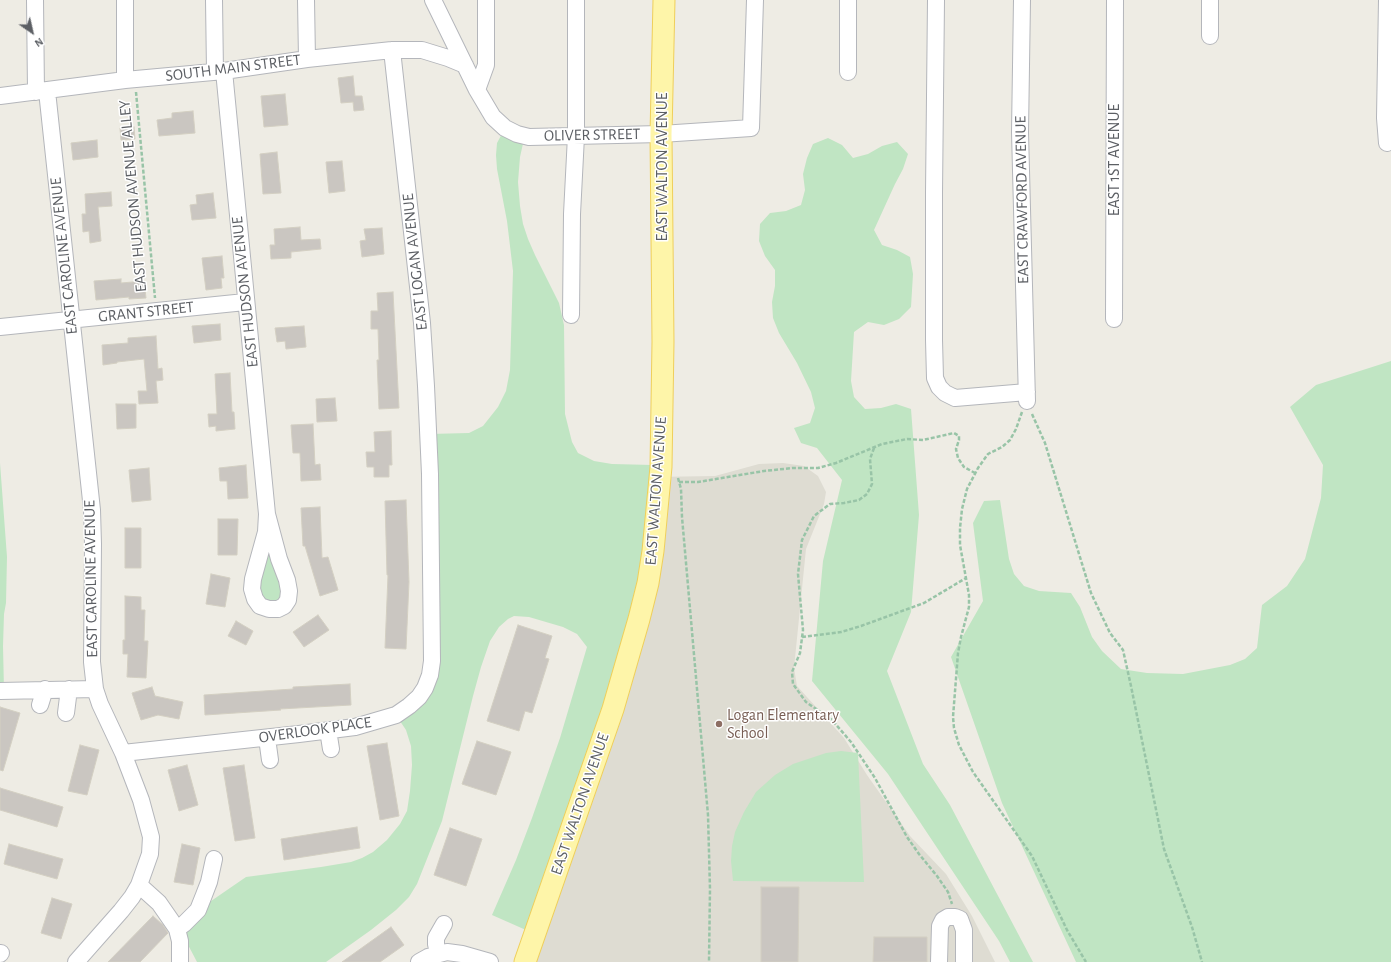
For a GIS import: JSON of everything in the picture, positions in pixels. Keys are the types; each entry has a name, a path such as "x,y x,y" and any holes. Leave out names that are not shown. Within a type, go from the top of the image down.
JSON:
{"main road":[{"name":"EAST WALTON AVENUE","path":"525,962 613,709 648,583 653,551 661,467 663,342 661,134 664,0"}],"street":[{"name":"EAST CAROLINE AVENUE","path":"35,0 41,91 71,320 92,510 92,662 100,704 123,753 141,800 151,837 150,854 139,886 121,911 76,962"},
{"path":"125,0 130,80"},
{"name":"EAST HUDSON AVENUE","path":"214,0 219,71 245,302 266,514 266,532 253,579 252,590 255,599 260,606 269,609 278,609 284,606 288,600 289,591 266,514"},
{"path":"306,0 307,59"},
{"name":"OLIVER STREET","path":"433,0 477,90 493,118 505,128 517,134 529,137 661,134 751,128 755,0"},
{"path":"477,90 486,65 486,0"},
{"path":"571,315 572,214 576,136 576,0"},
{"path":"848,0 848,72"},
{"path":"936,0 934,224 935,378 939,387 945,393 955,398 1027,396"},
{"name":"EAST CRAWFORD AVENUE","path":"1022,0 1020,132 1027,396"},
{"name":"EAST 1ST AVENUE","path":"1114,319 1115,0"},
{"path":"1210,0 1210,36"},
{"path":"1387,0 1387,143"},
{"name":"SOUTH MAIN STREET","path":"0,96 392,50 422,50 465,65"},
{"name":"EAST LOGAN AVENUE","path":"392,50 422,323 430,474"},
{"name":"GRANT STREET","path":"0,327 245,302"},
{"name":"OVERLOOK PLACE","path":"123,753 267,738 355,726 396,715 419,697 426,688 430,676 432,661 430,474"},
{"path":"40,705 44,689"},
{"path":"66,713 69,689"},
{"path":"0,691 96,689"},
{"path":"328,730 332,749"},
{"path":"267,738 270,760"},
{"path":"177,929 198,910 209,882 214,859"},
{"path":"139,886 159,903 177,929 180,941 180,962"},
{"path":"939,962 940,926 943,920 948,917 960,919 964,930 964,962"},
{"path":"438,954 436,938 444,924"},
{"path":"419,962 428,957 447,952 462,954 472,959 490,962"}],"path":[{"name":"EAST HUDSON AVENUE ALLEY","path":"130,80 156,310"},
{"path":"1027,396 1016,429 1010,440 1002,447 988,454 975,473 967,489 962,509 960,545 970,596 969,607 958,652 953,717 954,728 959,745 973,772 1032,856 1067,930 1086,962"},
{"path":"1027,396 1044,443 1091,593 1110,633 1123,650 1164,849 1192,927 1202,962"},
{"path":"679,482 698,482 764,471 793,468 818,468 836,463 882,444 907,439 922,440 954,433 959,436 956,449 958,458 964,467 975,473"},
{"path":"874,448 870,460 872,484 867,494 859,500 830,504 814,516 802,540 798,574 803,630 800,653 792,672 793,684 806,702 832,720 851,742 875,778 907,837 948,892 953,905 955,917"},
{"path":"661,467 671,471 677,477 681,489 708,815 710,889 709,962"},
{"path":"802,637 841,632 924,603 966,578"}],"shaded area":[{"name":"Logan Elementary School","path":"783,463 804,466 818,476 826,492 824,504 806,549 794,668 797,686 844,738 867,775 910,836 946,874 972,916 995,962 525,962 653,477 715,476 759,464"}],"green space":[{"path":"504,130 524,139 520,157 518,182 520,206 523,224 528,239 559,303 564,325 565,414 572,442 578,453 594,461 612,464 653,465 644,582 535,934 492,915 516,860 532,818 560,738 587,647 577,634 563,627 529,617 514,616 499,627 490,641 473,696 442,821 417,884 409,897 396,910 371,930 326,962 197,962 186,941 185,924 198,910 246,877 321,867 351,862 362,858 373,852 387,840 400,824 407,811 412,765 411,746 406,730 396,715 426,688 429,434 469,433 483,426 498,407 506,391 510,370 513,271 507,221 497,169 496,155 497,143"},
{"path":"828,138 842,145 853,158 868,154 882,146 897,142 908,154 903,169 874,230 882,245 897,250 910,257 913,274 911,307 899,319 884,325 868,322 854,332 851,381 854,397 865,409 881,408 896,404 911,409 919,515 911,612 887,671 923,764 950,805 1033,962 1010,962 999,941 888,774 812,681 823,561 842,480 817,448 801,443 794,428 810,423 815,408 811,392 797,363 779,333 773,318 772,302 775,286 775,270 765,256 759,241 760,224 770,213 786,211 801,205 805,190 803,174 807,158 813,144"},
{"path":"1391,361 1391,962 1076,962 1002,803 951,657 983,601 973,523 984,501 1000,500 1009,559 1014,574 1024,586 1039,591 1071,593 1080,607 1092,637 1102,651 1121,669 1147,673 1183,674 1230,665 1245,659 1257,648 1262,605 1287,586 1305,559 1321,498 1323,465 1290,407 1316,385"},
{"path":"0,463 7,557 3,646 4,690 0,691"},
{"path":"266,532 289,591 269,609 253,579"},
{"path":"841,751 858,753 864,882 733,881 731,861 735,832 744,812 756,792 775,775 793,764 826,753"}],"building":[{"path":"353,76 355,96 362,96 364,110 354,111 353,102 341,103 338,78"},
{"path":"285,94 288,125 264,127 261,96"},
{"path":"193,111 195,133 159,136 157,120 172,118 172,113"},
{"path":"134,127 135,139 121,140 120,128"},
{"path":"97,140 98,157 73,160 71,143"},
{"path":"277,152 281,193 263,194 260,154"},
{"path":"342,161 345,191 329,193 326,162"},
{"path":"111,192 112,206 98,207 101,241 90,243 89,231 83,232 82,214 86,214 85,194"},
{"path":"213,193 216,218 192,220 190,205 197,204 196,195"},
{"path":"300,227 301,240 320,239 321,249 291,252 291,258 271,259 270,245 275,245 274,229"},
{"path":"382,228 384,254 362,257 360,241 366,240 364,229"},
{"path":"222,256 224,278 221,278 222,288 206,290 202,258"},
{"path":"121,279 121,283 144,281 146,298 129,299 129,297 96,300 94,281"},
{"path":"393,292 399,408 379,409 377,360 379,360 378,329 371,329 371,311 378,311 377,293"},
{"path":"220,324 221,340 194,343 192,326"},
{"path":"304,326 306,347 286,349 285,341 277,342 275,328"},
{"path":"156,336 158,369 162,368 163,380 156,381 158,403 139,404 138,391 147,391 144,359 103,365 102,345 128,343 128,338"},
{"path":"230,373 232,412 234,412 235,429 216,431 216,426 209,427 208,414 217,414 215,374"},
{"path":"335,398 337,421 317,422 316,399"},
{"path":"116,404 136,404 136,428 117,429"},
{"path":"313,424 315,465 320,464 321,480 301,481 300,453 293,453 291,425"},
{"path":"391,431 392,465 389,465 389,477 374,477 374,467 367,467 366,452 375,452 374,432"},
{"path":"246,465 248,498 228,499 227,481 220,481 219,468"},
{"path":"149,468 151,500 132,502 129,470"},
{"path":"406,500 409,582 406,649 385,648 388,575 385,501"},
{"path":"320,507 322,558 328,557 338,590 320,596 305,546 303,546 301,508"},
{"path":"218,519 238,519 237,555 218,555"},
{"path":"125,528 141,528 141,568 125,568"},
{"path":"211,574 230,578 225,607 206,604"},
{"path":"125,596 141,597 141,610 145,610 144,641 148,641 146,678 127,677 128,654 123,654 123,640 125,640"},
{"path":"318,615 329,630 304,647 293,632"},
{"path":"236,621 253,631 246,645 228,636"},
{"path":"518,625 552,636 545,658 549,659 532,713 525,711 519,731 487,721"},
{"path":"350,684 351,705 205,715 204,695 293,689 293,687"},
{"path":"152,687 155,696 183,702 179,719 158,715 141,720 132,693"},
{"path":"0,707 20,713 3,771 0,770"},
{"path":"477,741 511,752 496,795 462,784"},
{"path":"387,743 399,816 380,820 367,746"},
{"path":"80,745 99,750 87,795 68,791"},
{"path":"187,765 198,805 179,811 168,770"},
{"path":"244,765 255,838 235,841 223,768"},
{"path":"0,788 63,807 57,827 0,810"},
{"path":"357,827 360,848 284,860 281,839"},
{"path":"450,828 482,839 466,886 434,875"},
{"path":"9,844 63,859 57,879 4,864"},
{"path":"182,844 200,848 193,885 174,882"},
{"path":"761,887 799,887 798,962 761,962"},
{"path":"52,898 72,904 61,939 41,933"},
{"path":"153,916 163,925 168,933 140,962 108,962"},
{"path":"391,927 404,945 380,962 342,962"},
{"path":"874,937 927,937 927,962 873,962"}],"place":[{"name":"Logan Elementary School","path":"719,724"}]}
